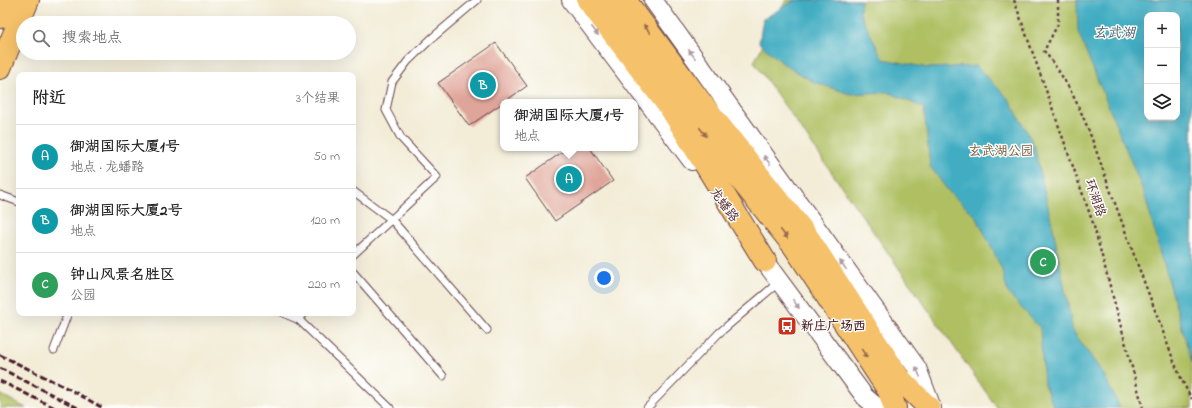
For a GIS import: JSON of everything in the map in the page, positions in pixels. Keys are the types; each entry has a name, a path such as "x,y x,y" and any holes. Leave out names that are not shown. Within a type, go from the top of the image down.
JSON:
{"main road":[{"path":"0,17 9,0"},
{"path":"21,16 28,0"},
{"path":"588,0 671,109 764,262"},
{"name":"龙蟠路","path":"604,0 722,158 794,246 890,396 931,408"},
{"name":"龙蟠路","path":"625,0 700,101 807,236 890,396"},
{"path":"0,68 16,29"}],"street":[{"name":"龙蟠路","path":"571,0 671,131 764,262 865,397 890,396"},
{"name":"龙蟠路","path":"653,0 916,368 931,408"}],"lane":[{"path":"356,252 437,177 401,138 386,110 392,82 408,61 419,50 477,0"},
{"path":"356,193 392,220 487,330"},
{"path":"0,195 16,201"},
{"path":"356,275 443,376"},
{"path":"648,408 720,333 779,282"},
{"path":"54,350 67,316"},
{"path":"290,316 299,320 390,408"},
{"path":"299,320 302,316"}],"path":[{"name":"环湖路","path":"1014,0 1093,223 1143,408"},
{"path":"1058,0 1058,24 1044,51 1056,66 1074,95 1088,124 1112,196 1183,384 1192,399"}],"green space":[{"name":"玄武湖公园","path":"786,0 1192,0 1192,408 997,408 754,62"},
{"path":"0,394 26,408 0,408"}],"water":[{"path":"795,0 861,0 860,14 883,59 928,68 976,66 1009,99 1034,145 1053,228 1073,331 1104,375 1120,408 1054,408 1044,384 1040,328 1008,293 1001,267 976,216 949,192 930,166 924,108 888,92 850,94 814,82 785,65 759,43 763,19"},
{"name":"玄武湖","path":"1077,0 1192,0 1192,363 1144,193 1078,32"}],"building":[{"path":"496,43 527,86 508,99 500,99 500,105 469,126 438,83"},
{"path":"564,151 592,151 613,181 555,221 525,178"}],"railway":[{"path":"0,355 69,389 103,408"},
{"path":"0,368 78,408"},
{"path":"0,381 55,408"}],"place":[{"name":"御湖国际大厦2号","path":"483,85"},
{"name":"御湖国际大厦1号","path":"569,179"},
{"name":"钟山风景名胜区","path":"1043,262"},
{"name":"新庄广场西","path":"787,326"}]}
